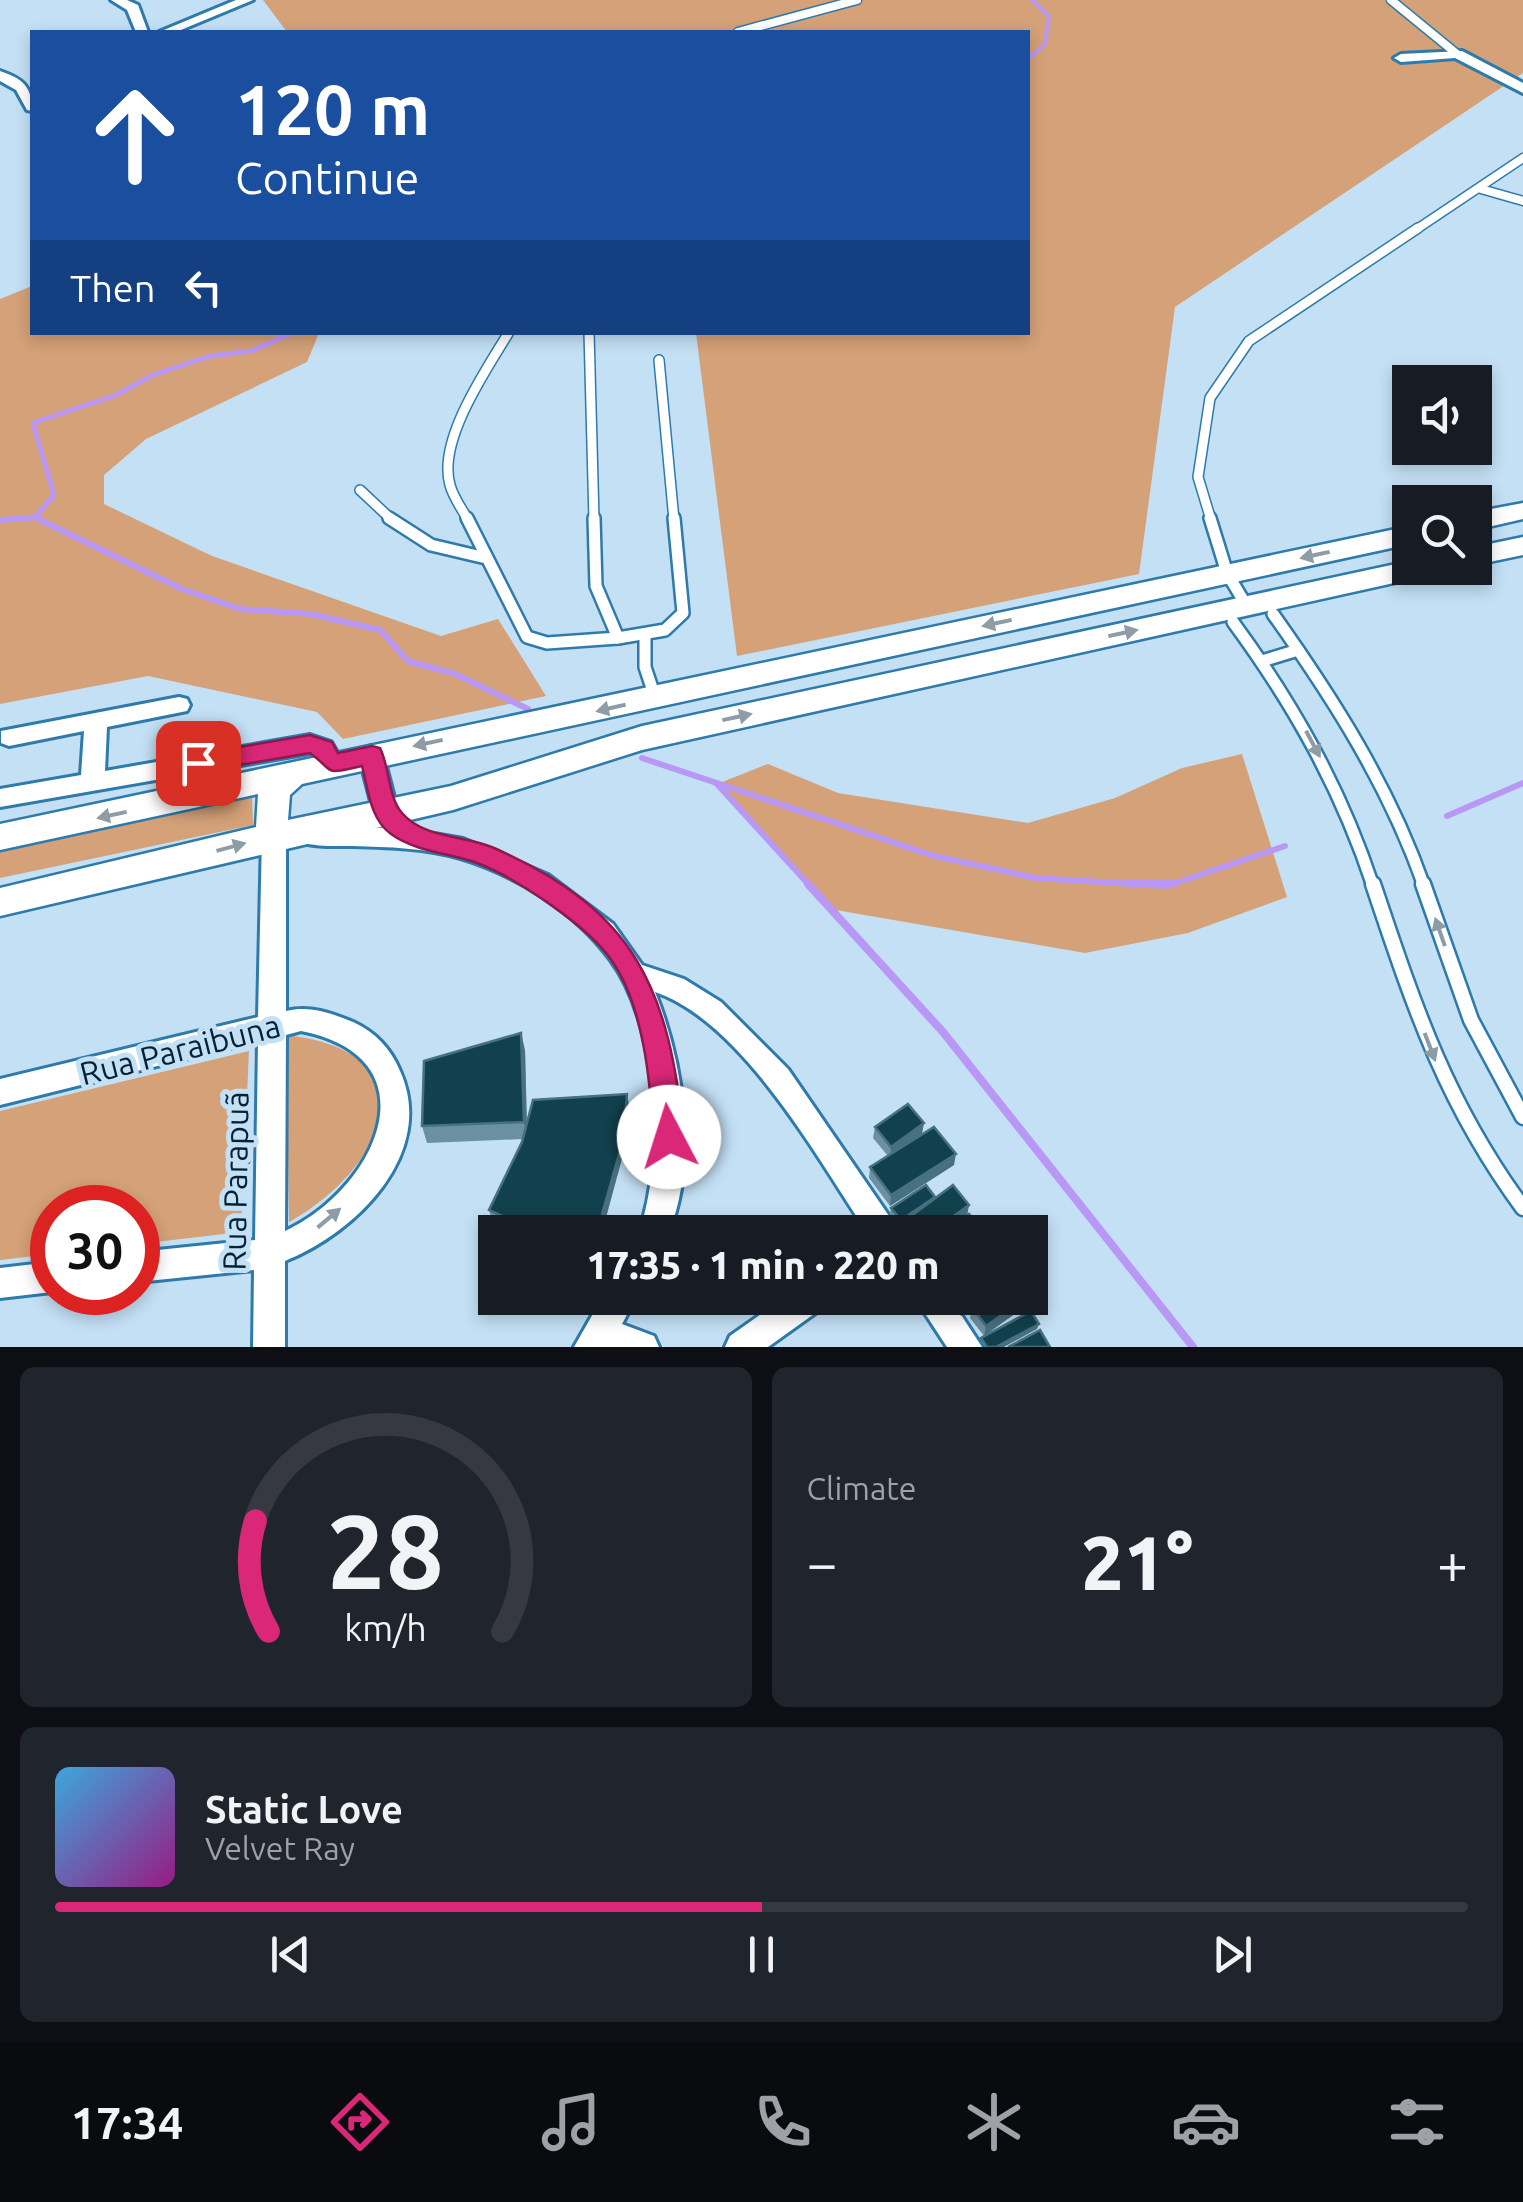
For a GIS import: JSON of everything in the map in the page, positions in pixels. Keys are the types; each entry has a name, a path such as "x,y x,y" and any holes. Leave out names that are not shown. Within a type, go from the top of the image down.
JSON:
{"street":[{"path":"117,0 133,8 141,30"},
{"path":"171,30 247,0"},
{"path":"1401,58 1457,54 1523,89"},
{"path":"0,75 27,85"},
{"path":"0,94 27,85"},
{"path":"1492,518 1523,512"},
{"path":"0,838 1392,539"},
{"path":"1492,552 1523,546"},
{"path":"0,902 282,834 453,798 568,758 642,738 1250,614 1392,576"},
{"path":"838,658 853,692"},
{"path":"9,737 179,705"},
{"path":"93,781 96,720"},
{"path":"0,798 310,744 323,748 331,764"},
{"path":"372,755 386,813 400,827 435,842 486,855 521,872 620,950 634,974 662,1063 669,1137 657,1215"},
{"path":"282,834 270,796 277,783 295,774"},
{"path":"282,834 435,842"},
{"name":"Rua Parapuã","path":"269,1347 272,1028 282,834"},
{"path":"634,974 652,977 710,1005 754,1048 873,1215"},
{"name":"Rua Paraibuna","path":"0,1092 302,1019 332,1022 360,1037 384,1062 392,1090 395,1125 383,1162 336,1215 303,1239 269,1252 160,1264"},
{"path":"0,1282 30,1279"},
{"path":"610,1315 596,1340 644,1347"},
{"path":"741,1347 786,1315"},
{"path":"943,1315 966,1347"}],"lane":[{"path":"745,30 857,0"},
{"path":"1392,0 1457,54"},
{"path":"1523,158 1482,189 1249,341 1210,398 1198,477 1228,573 1250,614 1262,661 1313,743 1349,817 1434,1061 1489,1162 1523,1208"},
{"path":"1482,189 1523,201"},
{"path":"508,335 456,426 448,455 448,483 527,637 534,642 645,635 680,622 683,612 660,360"},
{"path":"590,335 596,586 618,638"},
{"path":"360,490 421,544 440,552 486,558"},
{"path":"1250,614 1298,650 1331,696 1400,816 1472,1020 1523,1116"},
{"path":"645,635 645,668 655,697"},
{"path":"1262,661 1298,650"}],"shaded area":[{"path":"263,0 1523,0 1523,73 1175,307 1139,574 737,656 696,335 1030,335 1030,30 286,30"},
{"path":"30,287 30,335 318,335 307,362 146,439 104,475 104,504 212,556 441,636 498,619 546,696 343,739 317,712 148,676 0,704 0,299"},
{"path":"1242,754 1287,897 1188,933 1085,953 830,909 717,784 768,764 838,793 1028,823 1115,798 1182,768"},
{"path":"252,796 253,825 0,878 0,847"},
{"path":"286,1035 333,1046 363,1064 378,1087 380,1115 370,1144 351,1172 323,1199 289,1222"},
{"path":"249,1051 241,1232 160,1241 160,1185 30,1185 30,1257 0,1260 0,1111"}],"building":[{"path":"521,1033 524,1122 422,1126 424,1061"},
{"path":"627,1094 623,1140 602,1215 500,1215 489,1210 522,1142 533,1100"},
{"path":"908,1104 924,1123 891,1147 875,1127"},
{"path":"934,1127 956,1154 891,1195 870,1167"},
{"path":"250,1135 248,1158 231,1162 234,1138"},
{"path":"926,1185 935,1197 908,1215 897,1215 891,1208"},
{"path":"953,1185 969,1205 955,1215 912,1215"},
{"path":"978,1315 1002,1315 986,1326"},
{"path":"1024,1315 1033,1315 1039,1324 996,1347 987,1347 981,1338"},
{"path":"1040,1330 1050,1347 1008,1347"}],"waterway":[{"path":"1030,57 1045,44 1049,16 1032,0"},
{"path":"35,517 54,495 33,423 116,395 153,375 210,356 251,351 288,335"},
{"path":"27,518 0,520 35,517"},
{"path":"35,517 42,520"},
{"path":"36,518 182,589 240,609 310,614 380,630 408,661 455,674 528,709"},
{"path":"642,758 934,856 1036,878 1134,884"},
{"path":"1447,816 1523,783"},
{"path":"717,784 810,886"},
{"path":"1173,884 1285,846"},
{"path":"808,884 943,1032 1193,1347"},
{"path":"1128,884 1134,884"},
{"path":"1134,884 1173,884"},
{"path":"1134,884 1173,884"}],"route":[{"path":"198,763 310,744 323,748 331,764 372,755 386,813 400,827 435,842 486,855 563,900 620,950 634,974 662,1063 669,1137"}]}
